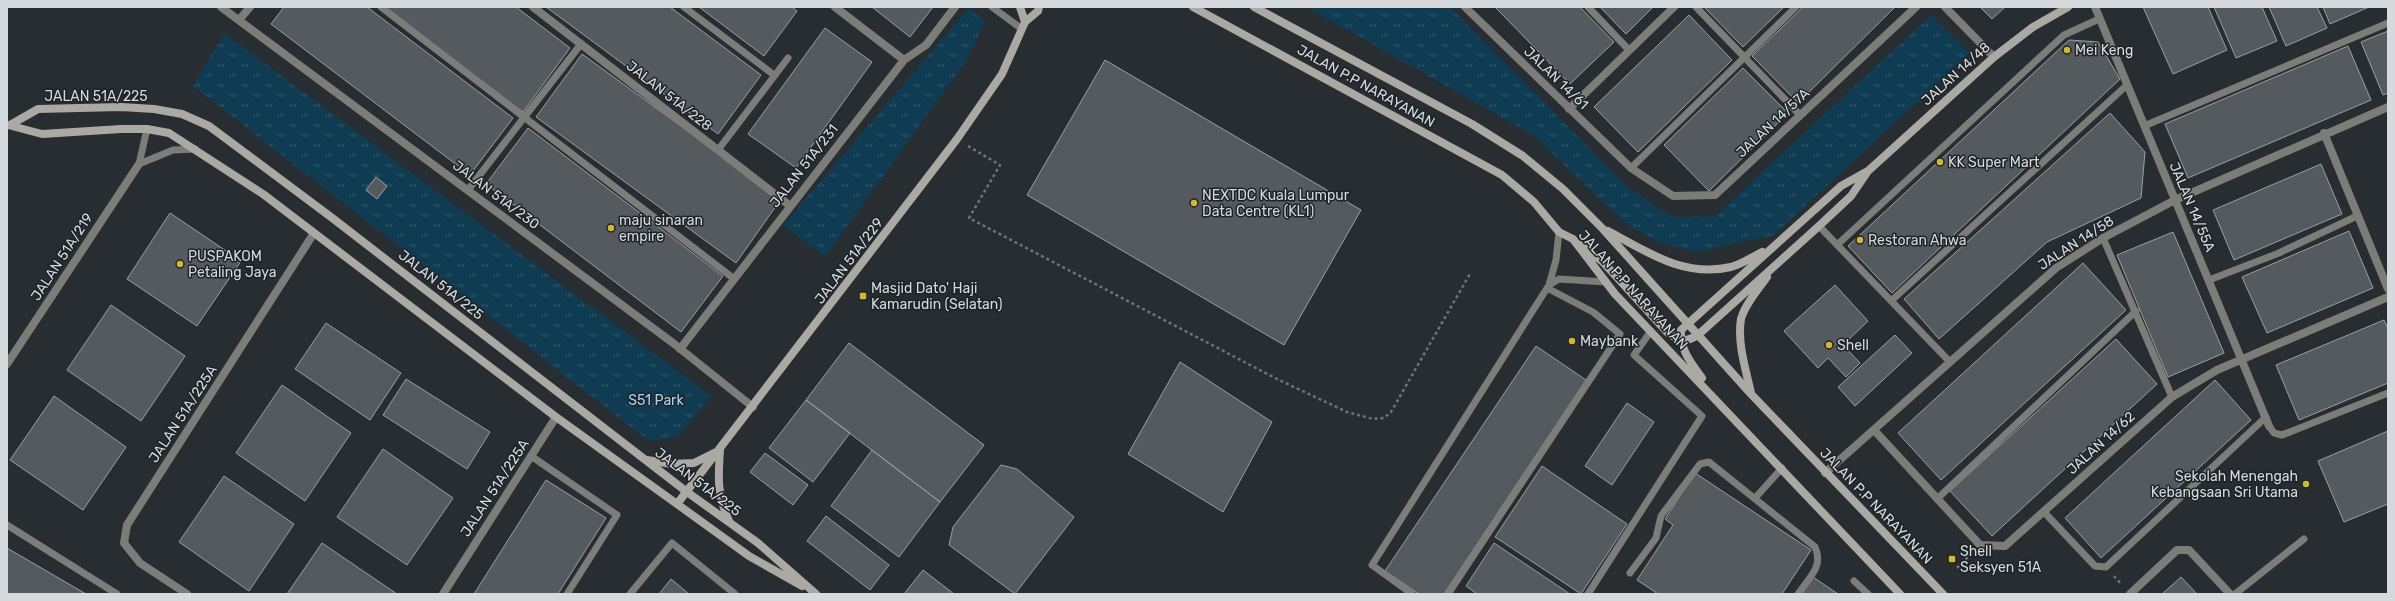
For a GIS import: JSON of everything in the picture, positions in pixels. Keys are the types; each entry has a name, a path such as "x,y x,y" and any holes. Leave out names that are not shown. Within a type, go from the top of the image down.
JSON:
{"street":[{"name":"JALAN 51A/230","path":"221,7 680,349 753,407"},
{"path":"239,20 250,7"},
{"name":"JALAN 51A/228","path":"533,7 790,205"},
{"path":"835,7 904,60"},
{"name":"JALAN 51A/231","path":"680,349 733,278 904,60 926,45 955,7"},
{"path":"1020,7 1024,26"},
{"name":"JALAN P.P NARAYANAN","path":"1193,7 1502,175 1534,202 1559,232 1573,239 1606,282 1898,593"},
{"name":"JALAN P.P NARAYANAN","path":"1254,7 1472,124 1523,156 1563,189 1602,228 1751,394 1942,594"},
{"name":"JALAN 14/61","path":"1464,7 1631,168"},
{"path":"1569,109 1674,7"},
{"name":"JALAN 14/57A","path":"1631,168 1673,196 1715,195 1916,7"},
{"path":"1945,7 1994,57"},
{"name":"JALAN 14/48","path":"1687,322 1841,186 1868,171 1994,57 2033,27 2068,7"},
{"name":"JALAN 14/55A","path":"2095,7 2269,426"},
{"name":"JALAN 51A/229","path":"677,504 753,407 957,139 1002,74 1024,26 1039,8"},
{"name":"JALAN 51A/225","path":"8,125 38,109 121,107 154,109 182,114 209,126 331,217 687,492 758,543 816,594"},
{"name":"JALAN 14/58","path":"1825,473 2056,268 2103,238 2175,200 2324,133 2388,107"},
{"name":"JALAN 51A/225","path":"8,125 42,134 78,130 147,129 169,132 263,194 556,416 749,556 816,594"},
{"path":"2324,133 2388,289"},
{"name":"JALAN 51A/219","path":"7,364 139,164"},
{"name":"JALAN 14/48","path":"1698,335 1851,196 1868,171"},
{"path":"1602,228 1661,261 1706,270 1732,267 1772,246"},
{"name":"JALAN 51A/225A","path":"187,594 140,563 124,543 127,525 314,233"},
{"path":"1573,239 1603,262 1667,332 1680,341 1689,340 1698,335"},
{"path":"1751,394 1740,335 1742,319 1750,300 1777,263"},
{"name":"JALAN 14/62","path":"1874,430 1980,545 2005,546 2172,397 2217,370 2388,297"},
{"path":"1687,322 1680,330 1680,341 1687,359 1723,406"},
{"name":"JALAN 51A/225A","path":"443,594 556,416"},
{"path":"646,460 672,464 694,463 720,450"},
{"path":"720,450 718,482 720,502 729,522"},
{"path":"2128,591 2177,550 2189,550 2230,594"}],"lane":[{"path":"381,7 733,278"},
{"path":"684,7 774,75"},
{"path":"992,7 1024,26"},
{"path":"1588,7 1629,50"},
{"path":"1696,7 1800,115"},
{"path":"1631,168 1796,7"},
{"path":"1837,245 2064,35 2099,19"},
{"path":"2144,126 2388,23"},
{"path":"468,190 580,44"},
{"path":"718,150 788,58"},
{"path":"1891,301 2127,85"},
{"name":"JALAN 51A/219","path":"139,164 147,129"},
{"path":"139,164 173,150 195,149"},
{"path":"2209,280 2279,252 2357,216"},
{"path":"1819,226 1950,362"},
{"path":"1412,594 1372,565 1548,286 1556,260 1559,232"},
{"path":"2103,238 2136,311 2172,397"},
{"path":"1548,286 1559,279 1606,282"},
{"path":"1448,594 1620,334 1593,312 1548,286"},
{"path":"1937,499 2136,311"},
{"path":"1588,594 1702,416 1634,355 1651,331"},
{"path":"2269,426 2274,433 2282,434 2388,393"},
{"path":"2044,512 2095,566 2106,567 2266,417"},
{"path":"531,456 617,515 567,594"},
{"path":"1630,573 1656,538 1662,516 1700,464 1710,462 1756,497 1818,551 1820,556 1818,565 1798,594"},
{"path":"1756,497 1782,468"},
{"path":"7,525 117,594"},
{"path":"2235,594 2304,539"},
{"path":"630,594 672,543 735,594"},
{"path":"1854,581 1868,594"}],"path":[{"path":"957,139 1000,165 969,218 1277,379 1347,412 1368,419 1384,418 1391,412 1471,272"},
{"path":"1957,568 1975,551"},
{"path":"2106,567 2128,591"}],"green space":[{"path":"1307,7 1450,7 1629,188 1672,217 1715,216 1931,15 1970,53 1774,235 1696,252 1660,243 1625,223 1533,135"},
{"path":"969,8 985,22 968,58 825,257 783,225"},
{"name":"S51 Park","path":"224,33 711,396 678,437 649,441 193,86"}],"building":[{"path":"284,7 367,7 513,118 470,175 271,24"},
{"path":"384,7 516,7 570,48 523,112"},
{"path":"546,7 670,7 761,75 718,134"},
{"path":"699,7 792,7 797,11 764,56"},
{"path":"872,7 933,7 910,37"},
{"path":"1495,7 1580,7 1614,42 1570,84"},
{"path":"1600,7 1653,7 1626,34"},
{"path":"1704,7 1784,7 1743,47"},
{"path":"1803,7 1895,7 1798,103 1752,56"},
{"path":"1980,7 2005,7 1992,19"},
{"path":"2143,7 2208,7 2227,50 2173,74"},
{"path":"2214,7 2262,7 2277,41 2236,58"},
{"path":"2269,7 2317,7 2327,28 2286,46"},
{"path":"2323,7 2369,7 2330,24"},
{"path":"1689,15 1732,60 1638,152 1594,107"},
{"path":"825,28 872,62 796,168 748,134"},
{"path":"2388,31 2388,93 2383,95 2361,42"},
{"path":"2069,40 2098,42 2120,79 1892,293 1848,246"},
{"path":"2348,46 2371,100 2188,178 2165,124"},
{"path":"582,54 781,199 736,263 536,117"},
{"name":"NEXTDC Kuala Lumpur Data Centre (KL1)","path":"1105,60 1361,210 1284,345 1027,195"},
{"path":"1743,68 1788,113 1709,191 1664,145"},
{"path":"2110,113 2145,152 2141,198 2047,242 1939,339 1904,299"},
{"path":"528,128 723,276 681,332 486,184"},
{"path":"2321,164 2342,214 2234,260 2213,210"},
{"path":"376,177 387,186 377,199 366,190"},
{"path":"170,213 241,261 197,326 127,279"},
{"path":"2349,231 2373,288 2267,333 2242,277"},
{"path":"2173,232 2224,353 2168,377 2117,255"},
{"path":"2083,263 2126,310 1941,480 1898,433"},
{"path":"1835,285 1868,321 1843,345 1860,363 1846,377 1828,358 1818,368 1784,331"},
{"path":"111,305 185,356 141,421 67,370"},
{"path":"2384,320 2388,329 2388,383 2299,420 2276,365"},
{"path":"326,323 401,373 370,420 295,369"},
{"path":"1895,335 1912,353 1855,406 1838,387"},
{"path":"2116,339 2157,384 1992,536 1950,491"},
{"path":"849,343 984,445 940,502 806,400"},
{"path":"1536,346 1586,380 1444,594 1419,594 1385,571"},
{"path":"1180,362 1272,422 1223,512 1128,454"},
{"path":"406,379 490,432 467,469 383,415"},
{"path":"2215,380 2251,420 2101,558 2065,518"},
{"path":"282,385 351,433 305,501 236,453"},
{"path":"54,396 126,447 83,510 10,460"},
{"path":"806,400 850,433 813,482 769,448"},
{"path":"1627,403 1654,422 1612,485 1585,466"},
{"path":"2388,431 2388,504 2344,522 2318,461"},
{"path":"383,449 453,498 407,565 337,517"},
{"path":"872,450 940,502 899,557 831,506"},
{"path":"765,453 808,485 793,505 750,472"},
{"path":"1001,465 1017,469 1074,517 1015,594 949,545 953,527"},
{"path":"1542,466 1627,524 1581,594 1495,537"},
{"path":"1695,473 1811,550 1782,594 1658,594 1637,580 1673,525 1665,519"},
{"path":"224,476 294,524 249,591 179,542"},
{"path":"546,480 606,518 558,594 474,594"},
{"path":"826,516 889,565 870,590 807,541"},
{"path":"322,543 397,594 287,594"},
{"path":"1494,543 1570,594 1477,594 1466,586"},
{"path":"7,548 86,594 7,594"},
{"path":"923,570 954,594 904,594"},
{"path":"1813,577 1838,594 1801,594"},
{"path":"2181,577 2197,594 2162,594"},
{"path":"671,579 689,594 659,594"}],"place":[{"name":"Mei Keng","path":"2067,50"},
{"name":"KK Super Mart","path":"1940,162"},
{"name":"NEXTDC Kuala Lumpur Data Centre (KL1)","path":"1194,203"},
{"name":"maju sinaran empire","path":"611,228"},
{"name":"Restoran Ahwa","path":"1860,240"},
{"name":"PUSPAKOM Petaling Jaya","path":"180,264"},
{"name":"Masjid Dato' Haji Kamarudin (Selatan)","path":"863,296"},
{"name":"Maybank","path":"1572,341"},
{"name":"Shell","path":"1829,345"},
{"name":"Sekolah Menengah Kebangsaan Sri Utama","path":"2306,484"},
{"name":"Shell Seksyen 51A","path":"1952,559"}]}
